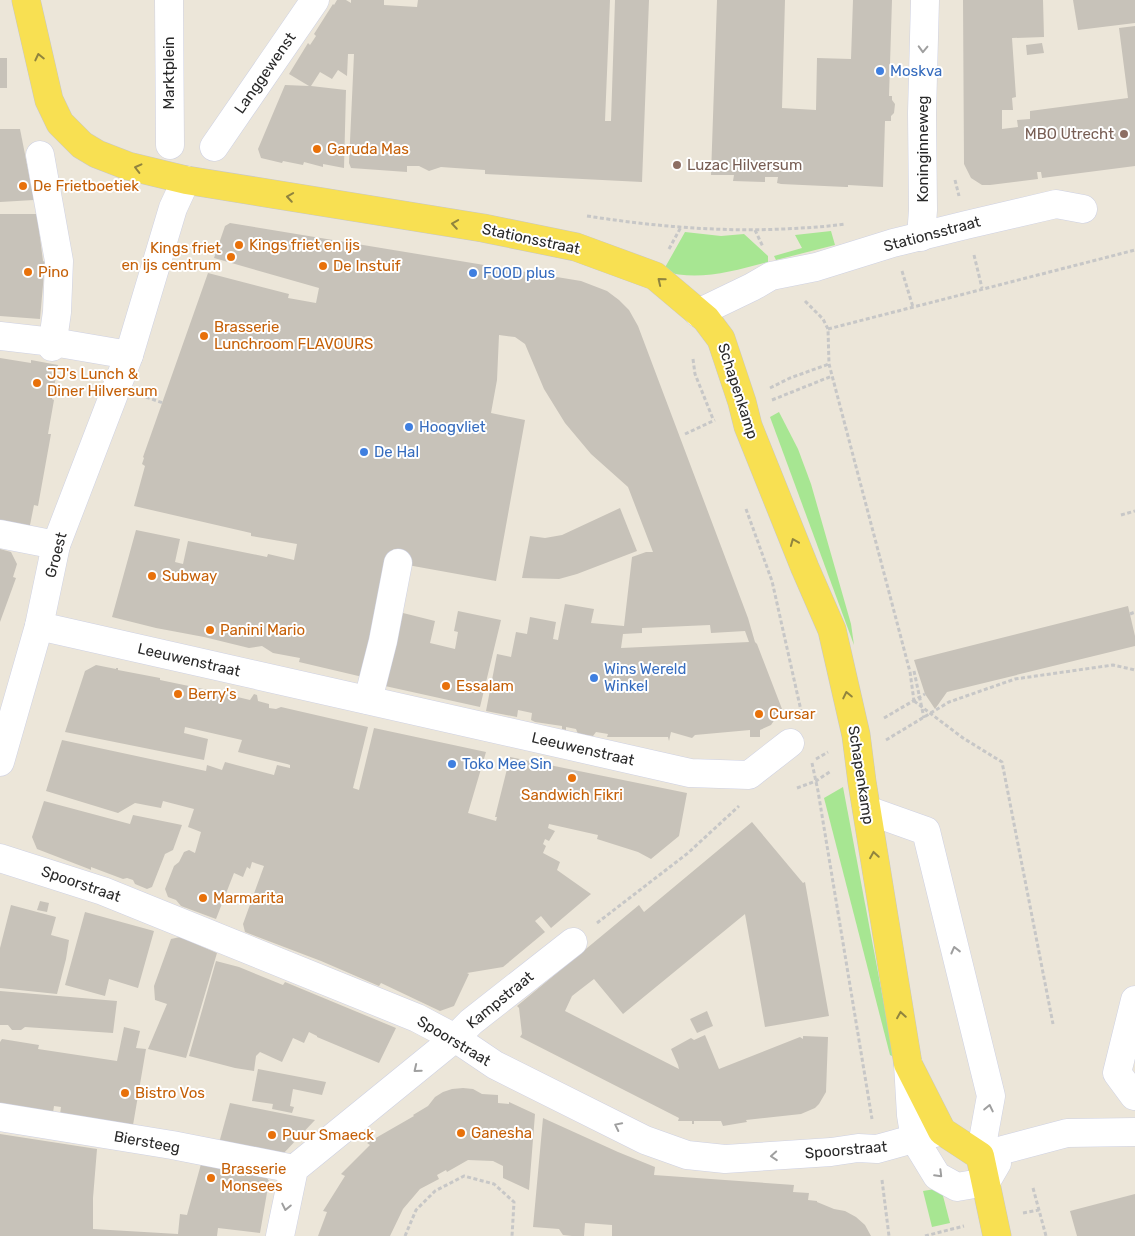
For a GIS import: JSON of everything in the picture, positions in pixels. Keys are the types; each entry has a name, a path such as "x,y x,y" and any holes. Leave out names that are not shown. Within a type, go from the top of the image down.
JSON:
{"main road":[{"name":"Stationsstraat","path":"26,0 49,100 60,123 82,145 114,162 186,180 483,228 576,247 655,276 698,313"},
{"name":"Schapenkamp","path":"698,313 706,319 721,339 748,426 832,630 856,735 908,1064 942,1131 993,1152"},
{"path":"993,1152 986,1182 997,1236"}],"street":[{"name":"Marktplein","path":"169,0 170,145"},
{"name":"Langgewenst","path":"214,147 316,0"},
{"name":"Koninginneweg","path":"921,237 923,210 922,113 925,0"},
{"path":"40,155 59,261 57,312 52,344"},
{"name":"Groest","path":"0,762 39,626 56,545 129,355 174,208 186,180"},
{"name":"Stationsstraat","path":"698,313 771,276 816,267 893,243 1056,204 1083,209"},
{"path":"0,336 129,355"},
{"path":"0,534 56,545"},
{"path":"368,700 383,641 398,564"},
{"name":"Leeuwenstraat","path":"39,626 690,774 749,775 797,732"},
{"path":"867,810 926,831 991,1096 981,1147 993,1152 1067,1134 1130,1132 1134,1093 1117,1073 1135,1000"},
{"name":"Spoorstraat","path":"0,858 103,891 417,1018 455,1038 495,1065 645,1140 687,1155 725,1159 831,1152 858,1148 877,1150 942,1131"},
{"name":"Kampstraat","path":"294,1169 455,1038 471,1022 573,942"},
{"path":"908,1064 911,1115 915,1140 937,1176 957,1187 986,1182"},
{"name":"Biersteeg","path":"0,1117 294,1169"},
{"path":"280,1236 294,1169"}],"path":[{"path":"755,230 828,226 853,222"},
{"path":"828,329 1135,250"},
{"path":"803,298 823,319 828,329 829,364 910,672 914,701 963,738 1002,762 1052,1024"},
{"name":"Schapenkamp","path":"693,353 694,374 716,428"},
{"path":"746,509 772,581 797,732"},
{"path":"1121,515 1135,512"},
{"path":"1130,614 1135,612"},
{"path":"914,671 924,718 949,702 1015,679 1112,665 1135,670"},
{"path":"914,701 925,694"},
{"path":"812,762 877,1150 889,1236"},
{"path":"573,942 688,853 745,800"},
{"path":"405,1236 416,1210 435,1191 464,1176 494,1184 514,1202 512,1236"},
{"path":"1033,1188 1046,1236"}],"green space":[{"path":"831,231 835,245 776,260 774,256 802,248 795,235"},
{"path":"685,232 721,236 744,234 768,256 768,262 716,274 689,276 663,271"},
{"path":"779,412 798,449 811,484 851,624 854,645 770,417"},
{"path":"843,787 894,1057 890,1055 824,798"},
{"path":"941,1188 950,1223 932,1227 923,1191"}],"building":[{"path":"337,0 346,0 351,3 351,0 384,0 384,5 417,7 418,0 610,0 605,121 611,121 615,0 649,0 642,182 485,174 485,170 441,167 429,171 419,166 407,166 407,172 351,168 349,163 354,54 348,54 347,76 338,70 332,79 320,72 311,86 346,90 344,168 323,164 323,167 304,162 303,165 283,161 282,163 261,158 258,149 285,85 309,86 289,74 308,43 310,45 316,36 314,34"},
{"path":"717,0 785,0 782,108 816,110 817,58 851,59 853,0 892,0 889,96 892,96 895,104 891,121 885,121 883,187 781,184 777,183 778,177 765,177 765,182 733,181 734,175 711,175"},
{"path":"963,0 1043,0 1044,37 1012,38 1016,97 1012,98 1013,110 1002,110 1002,129 1018,127 1017,120 1030,119 1030,111 1128,98 1119,28 1135,26 1135,166 1042,178 1041,172 1037,172 1038,179 990,185 982,185 971,178 964,164"},
{"path":"1073,0 1135,0 1135,23 1078,30"},
{"path":"1042,43 1044,53 1027,55 1026,45"},
{"path":"0,58 7,58 7,88 0,88"},
{"path":"0,129 20,129 34,200 0,202"},
{"path":"0,214 37,214 43,261 45,262 40,319 0,316"},
{"path":"230,223 581,281 607,291 619,300 629,310 638,326 748,618 755,642 782,709 777,710 777,716 771,725 760,730 760,737 750,737 750,730 695,735 692,738 671,732 669,741 668,737 607,737 608,734 596,732 593,736 578,734 576,729 566,727 566,730 562,729 562,726 535,722 531,720 532,713 518,710 517,717 486,711 497,654 511,657 516,632 527,634 530,617 556,622 553,639 558,640 565,604 594,609 591,623 624,626 632,557 646,552 653,552 628,487 591,454 565,423 544,389 525,344 515,337 499,335 497,380 491,413 525,420 496,581 391,562 367,678 299,662 300,658 273,653 262,646 249,648 112,617 136,530 180,539 175,562 183,564 188,541 267,557 268,554 294,560 297,544 251,536 251,533 134,506 145,466 142,464 143,457 208,273 289,294 288,298 316,303 319,288 214,258 225,226","holes":["710,625 711,633 745,631 749,642 621,648 623,634 642,633 642,628"]},
{"path":"0,358 31,363 31,360 58,365 48,434 51,434 38,506 34,505 29,530 0,522"},
{"path":"620,508 637,551 559,579 522,578 530,536 545,538 562,535"},
{"path":"0,549 11,552 17,564 13,577 16,578 0,622"},
{"path":"1128,606 1135,636 1135,646 947,692 935,709 925,694 914,660"},
{"path":"458,611 501,620 480,707 385,686 398,617 403,613 435,621 430,643 455,649 458,632 454,631"},
{"path":"96,665 118,668 118,670 213,691 212,695 224,698 225,694 250,700 254,694 257,695 258,701 269,704 269,708 276,709 281,707 368,727 353,788 359,790 374,728 486,752 468,813 496,821 497,817 495,817 510,757 687,793 679,836 651,859 638,852 597,839 598,835 549,824 548,828 555,831 549,841 545,839 543,844 546,846 543,853 560,862 557,870 591,894 551,928 541,916 535,921 545,932 503,967 467,973 469,974 454,1006 440,1011 381,983 379,986 321,961 245,932 243,924 264,866 252,862 250,869 247,867 243,877 234,873 216,919 181,906 176,900 168,897 165,889 174,866 179,862 184,852 189,850 195,853 201,832 188,827 194,809 163,801 161,808 135,803 118,813 46,791 62,740 206,771 207,765 222,770 225,762 274,775 277,765 290,768 290,765 287,764 238,752 242,740 185,727 184,733 208,739 204,760 65,732 85,671"},
{"path":"44,801 130,824 133,815 182,825 173,850 165,854 152,887 147,889 135,884 133,880 123,879 91,867 91,870 37,849 32,837"},
{"path":"752,822 803,883 805,882 829,1016 765,1027 745,914 623,1014 594,979 572,996 565,1011 679,1069 671,1049 691,1038 694,1040 705,1035 719,1069 800,1037 803,1039 803,1036 828,1037 826,1092 815,1108 801,1114 746,1120 747,1122 723,1126 721,1121 694,1121 694,1124 692,1124 692,1121 678,1121 679,1118 520,1037 522,1034 519,1008 517,1006 639,905 644,912"},
{"path":"40,901 49,903 47,912 37,910"},
{"path":"11,905 56,917 51,935 69,940 57,994 0,988 0,948"},
{"path":"85,912 154,931 138,988 109,979 105,996 65,985"},
{"path":"180,937 217,953 186,1058 148,1049 167,1004 155,1000 154,986 171,939"},
{"path":"216,961 239,967 283,985 285,982 396,1028 379,1063 309,1032 304,1043 293,1038 282,1062 260,1052 256,1056 254,1071 189,1056"},
{"path":"0,991 117,1001 113,1033 25,1027 21,1030 12,1030 8,1025 0,1025"},
{"path":"707,1011 713,1026 697,1033 690,1019"},
{"path":"124,1027 140,1031 136,1048 146,1049 133,1125 60,1114 61,1107 54,1106 53,1113 0,1105 0,1042 2,1039 39,1045 38,1049 117,1061"},
{"path":"258,1069 326,1082 322,1095 293,1089 290,1106 294,1107 292,1113 272,1109 273,1104 252,1101"},
{"path":"463,1088 473,1089 482,1094 498,1095 498,1103 509,1104 509,1102 535,1114 529,1190 503,1178 503,1166 493,1161 468,1160 447,1172 446,1170 437,1175 439,1179 420,1189 403,1209 390,1236 318,1236 327,1212 323,1211 345,1176 341,1174 370,1145 367,1143 414,1116 443,1092"},
{"path":"230,1103 315,1120 282,1155 219,1143"},
{"path":"543,1118 655,1167 654,1175 794,1185 793,1192 809,1193 808,1200 817,1201 856,1217 865,1225 871,1236 612,1236 612,1225 585,1223 584,1236 572,1236 563,1235 559,1229 533,1227"},
{"path":"0,1134 97,1149 93,1198 93,1229 178,1234 180,1214 187,1215 201,1164 265,1175 269,1181 260,1233 218,1228 217,1236 0,1236"},
{"path":"1135,1194 1135,1236 1077,1236 1070,1211"}],"place":[{"name":"Moskva","path":"880,71"},
{"name":"MBO Utrecht","path":"1124,134"},
{"name":"Garuda Mas","path":"317,149"},
{"name":"Luzac Hilversum","path":"677,165"},
{"name":"De Frietboetiek","path":"23,186"},
{"name":"Kings friet en ijs","path":"239,245"},
{"name":"Kings friet en ijs centrum","path":"231,257"},
{"name":"De Instuif","path":"323,266"},
{"name":"Pino","path":"28,272"},
{"name":"FOOD plus","path":"473,273"},
{"name":"Brasserie Lunchroom FLAVOURS","path":"204,336"},
{"name":"JJ's Lunch & Diner Hilversum","path":"37,383"},
{"name":"Hoogvliet","path":"409,427"},
{"name":"De Hal","path":"364,452"},
{"name":"Subway","path":"152,576"},
{"name":"Panini Mario","path":"210,630"},
{"name":"Wins Wereld Winkel","path":"594,678"},
{"name":"Essalam","path":"446,686"},
{"name":"Berry's","path":"178,694"},
{"name":"Cursar","path":"759,714"},
{"name":"Toko Mee Sin","path":"452,764"},
{"name":"Sandwich Fikri","path":"572,778"},
{"name":"Marmarita","path":"203,898"},
{"name":"Bistro Vos","path":"125,1093"},
{"name":"Ganesha","path":"461,1133"},
{"name":"Puur Smaeck","path":"272,1135"},
{"name":"Brasserie Monsees","path":"211,1178"}]}
